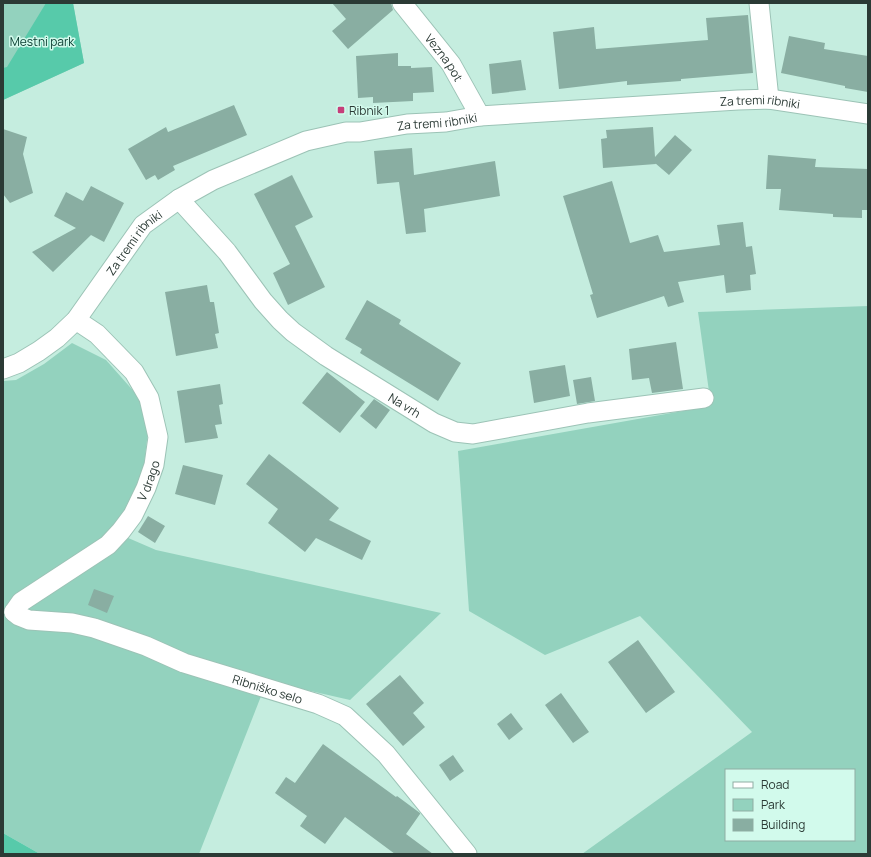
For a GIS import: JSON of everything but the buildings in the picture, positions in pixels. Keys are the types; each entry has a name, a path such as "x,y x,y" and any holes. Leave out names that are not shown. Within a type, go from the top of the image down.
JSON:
{"street":[{"name":"Vezna pot","path":"402,3 451,64 480,116"},
{"path":"759,3 769,99"},
{"name":"Za tremi ribniki","path":"3,369 19,363 57,338 76,320 143,225 179,199 213,180 306,140 346,132 360,132 407,124 446,122 480,116 769,99 868,114"},
{"name":"Na vrh","path":"179,199 227,252 263,301 293,332 326,356 410,409 434,423 455,432 473,434 588,413 704,398"},
{"name":"V drago","path":"9,614 21,602 108,545 133,515 146,488 154,465 158,437 149,398 134,372 97,334 76,320"},
{"name":"Ribniško selo","path":"9,614 29,620 72,623 94,628 146,646 184,663 318,704 345,716 386,754 467,854"}],"green space":[{"name":"Mestni park","path":"3,3 73,3 84,63 3,100"},
{"name":"Mestni park","path":"46,3 73,3 84,63 3,100 3,68 7,67"},
{"path":"868,306 868,854 582,854 752,732 640,616 545,655 469,611 458,451 711,406 698,312"},
{"path":"72,343 106,360 137,395 149,423 144,465 134,494 112,531 156,550 441,613 350,700 267,681 199,854 40,854 3,833 3,381 16,380 44,364"},
{"path":"3,833 40,854 3,854"}],"place":[{"name":"Ribnik 1","path":"341,110"}]}
